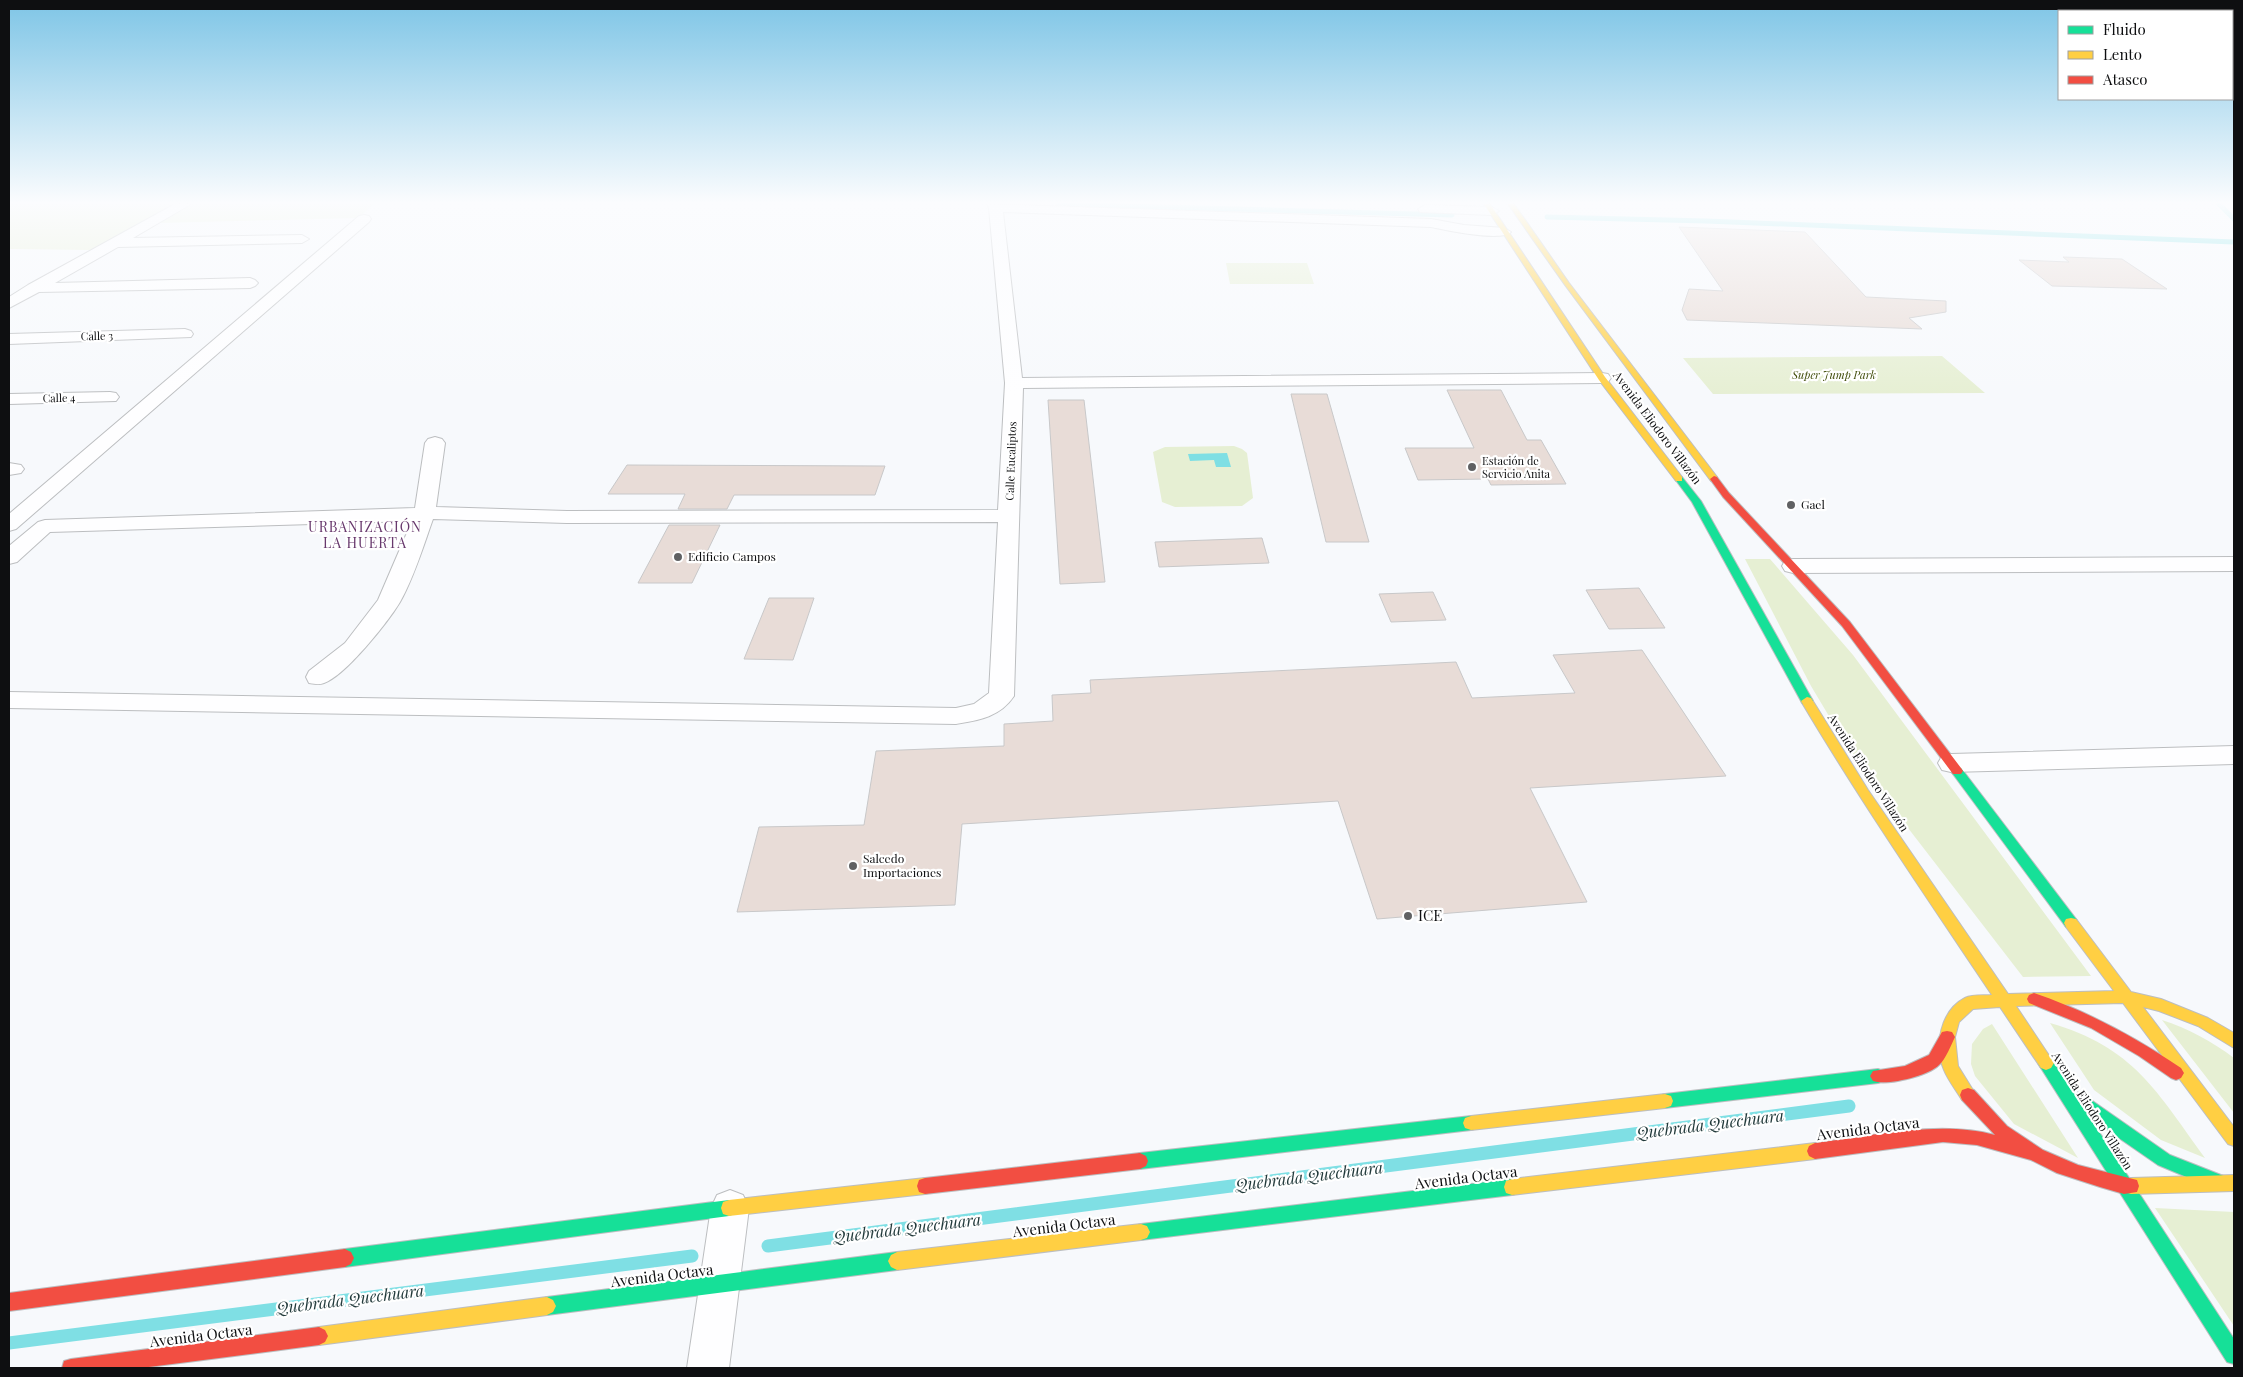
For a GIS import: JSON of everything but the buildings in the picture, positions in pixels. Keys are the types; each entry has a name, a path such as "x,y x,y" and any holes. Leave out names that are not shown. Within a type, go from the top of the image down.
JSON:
{"main road":[{"name":"Avenida Eliodoro Villazón","path":"1528,268 1602,378 1696,501 1736,571 1770,640 1840,758 2005,1000 2234,1355"},
{"name":"Avenida Eliodoro Villazón","path":"1556,268 1726,495 1846,624 2234,1139"},
{"path":"9,1302 730,1208 1907,1072 1934,1060 1947,1037 1952,1019 1969,1004 2005,1000 2128,997 2161,1005 2203,1022 2234,1031"},
{"path":"2034,999 2096,1024 2144,1051 2194,1085"},
{"path":"2203,1022 2234,1041"},
{"path":"1947,1037 1951,1068 1969,1097 1996,1127 2030,1153 2074,1173 2124,1186 2234,1183"},
{"path":"2061,1089 2164,1160 2220,1183"},
{"name":"Avenida Octava","path":"71,1368 719,1283 1943,1135 1977,1138 2030,1153"}],"street":[{"path":"9,303 68,268"},
{"path":"9,525 307,268"},
{"name":"Calle Eucaliptos","path":"9,700 956,716 982,711 1001,696 1009,516 1014,382 1001,268"},
{"path":"32,288 250,283"},
{"name":"Calle 3","path":"9,339 185,334"},
{"path":"1014,382 1602,378"},
{"name":"Calle 4","path":"9,399 110,397"},
{"path":"318,677 353,648 389,600 411,552 425,513 435,443"},
{"path":"9,557 45,526 400,516 425,513 567,517 1009,516"},
{"path":"1793,566 2234,564"},
{"path":"1951,763 2234,755"},
{"path":"708,1368 730,1208"}],"green space":[{"path":"1227,268 1309,268 1314,284 1230,284"},
{"name":"Super Jump Park","path":"1942,356 1985,393 1713,394 1683,358"},
{"path":"1234,446 1247,453 1253,498 1242,506 1175,507 1162,502 1153,452 1165,447"},
{"path":"1745,559 1770,559 1853,655 2091,976 2023,977 1854,758 1811,686"},
{"path":"2162,1020 2200,1036 2234,1058 2234,1113"},
{"path":"2050,1023 2079,1033 2103,1045 2123,1059 2157,1093 2205,1158 2161,1140 2094,1090"},
{"path":"1992,1024 2078,1158 2014,1124 1975,1076 1971,1064 1972,1044 1983,1029"},
{"path":"2155,1208 2234,1212 2234,1326"}],"water":[{"path":"1227,453 1231,467 1216,467 1214,460 1190,461 1188,454"}],"waterway":[{"name":"Quebrada Quechuara","path":"768,1246 1849,1106"},
{"name":"Quebrada Quechuara","path":"9,1343 692,1256"}],"traffic: fast":[{"path":"1679,479 1696,501 1807,701"},
{"path":"1957,771 2071,923"},
{"path":"2046,1063 2234,1355"},
{"path":"1665,1101 1878,1076"},
{"path":"2075,1098 2164,1160 2220,1183"},
{"path":"1140,1161 1471,1123"},
{"path":"1141,1232 1512,1187"},
{"path":"345,1258 729,1208"},
{"path":"547,1306 897,1261"}],"traffic: slow":[{"path":"1529,268 1602,378 1679,479"},
{"path":"1556,268 1714,479"},
{"path":"1807,701 1893,839 2046,1063"},
{"path":"2071,923 2234,1139"},
{"path":"1968,1095 1951,1068 1947,1037 1952,1019 1969,1003 2005,1000 2128,997 2161,1005 2203,1022 2234,1041"},
{"path":"1471,1123 1665,1101"},
{"path":"1512,1187 1815,1151"},
{"path":"2131,1186 2234,1183"},
{"path":"729,1208 925,1186"},
{"path":"897,1261 1141,1232"},
{"path":"319,1336 547,1306"}],"traffic: jam":[{"path":"1714,479 1726,495 1846,624 1957,771"},
{"path":"2034,999 2096,1024 2144,1051 2176,1073"},
{"path":"1878,1076 1907,1073 1934,1060 1947,1037"},
{"path":"1968,1095 1984,1115 2001,1131 2037,1156 2078,1173 2124,1186 2131,1186"},
{"path":"1815,1151 1943,1135 1977,1138 2030,1153"},
{"path":"925,1186 1140,1161"},
{"path":"9,1302 345,1258"},
{"path":"71,1368 319,1336"}],"place":[{"name":"Estación de Servicio Anita","path":"1472,467"},
{"name":"Gael","path":"1791,505"},
{"name":"Edificio Campos","path":"678,557"},
{"name":"Salcedo Importaciones","path":"853,866"},
{"name":"ICE","path":"1408,916"}],"district":[{"name":"URBANIZACIÓN LA HUERTA","path":"365,536"}]}
